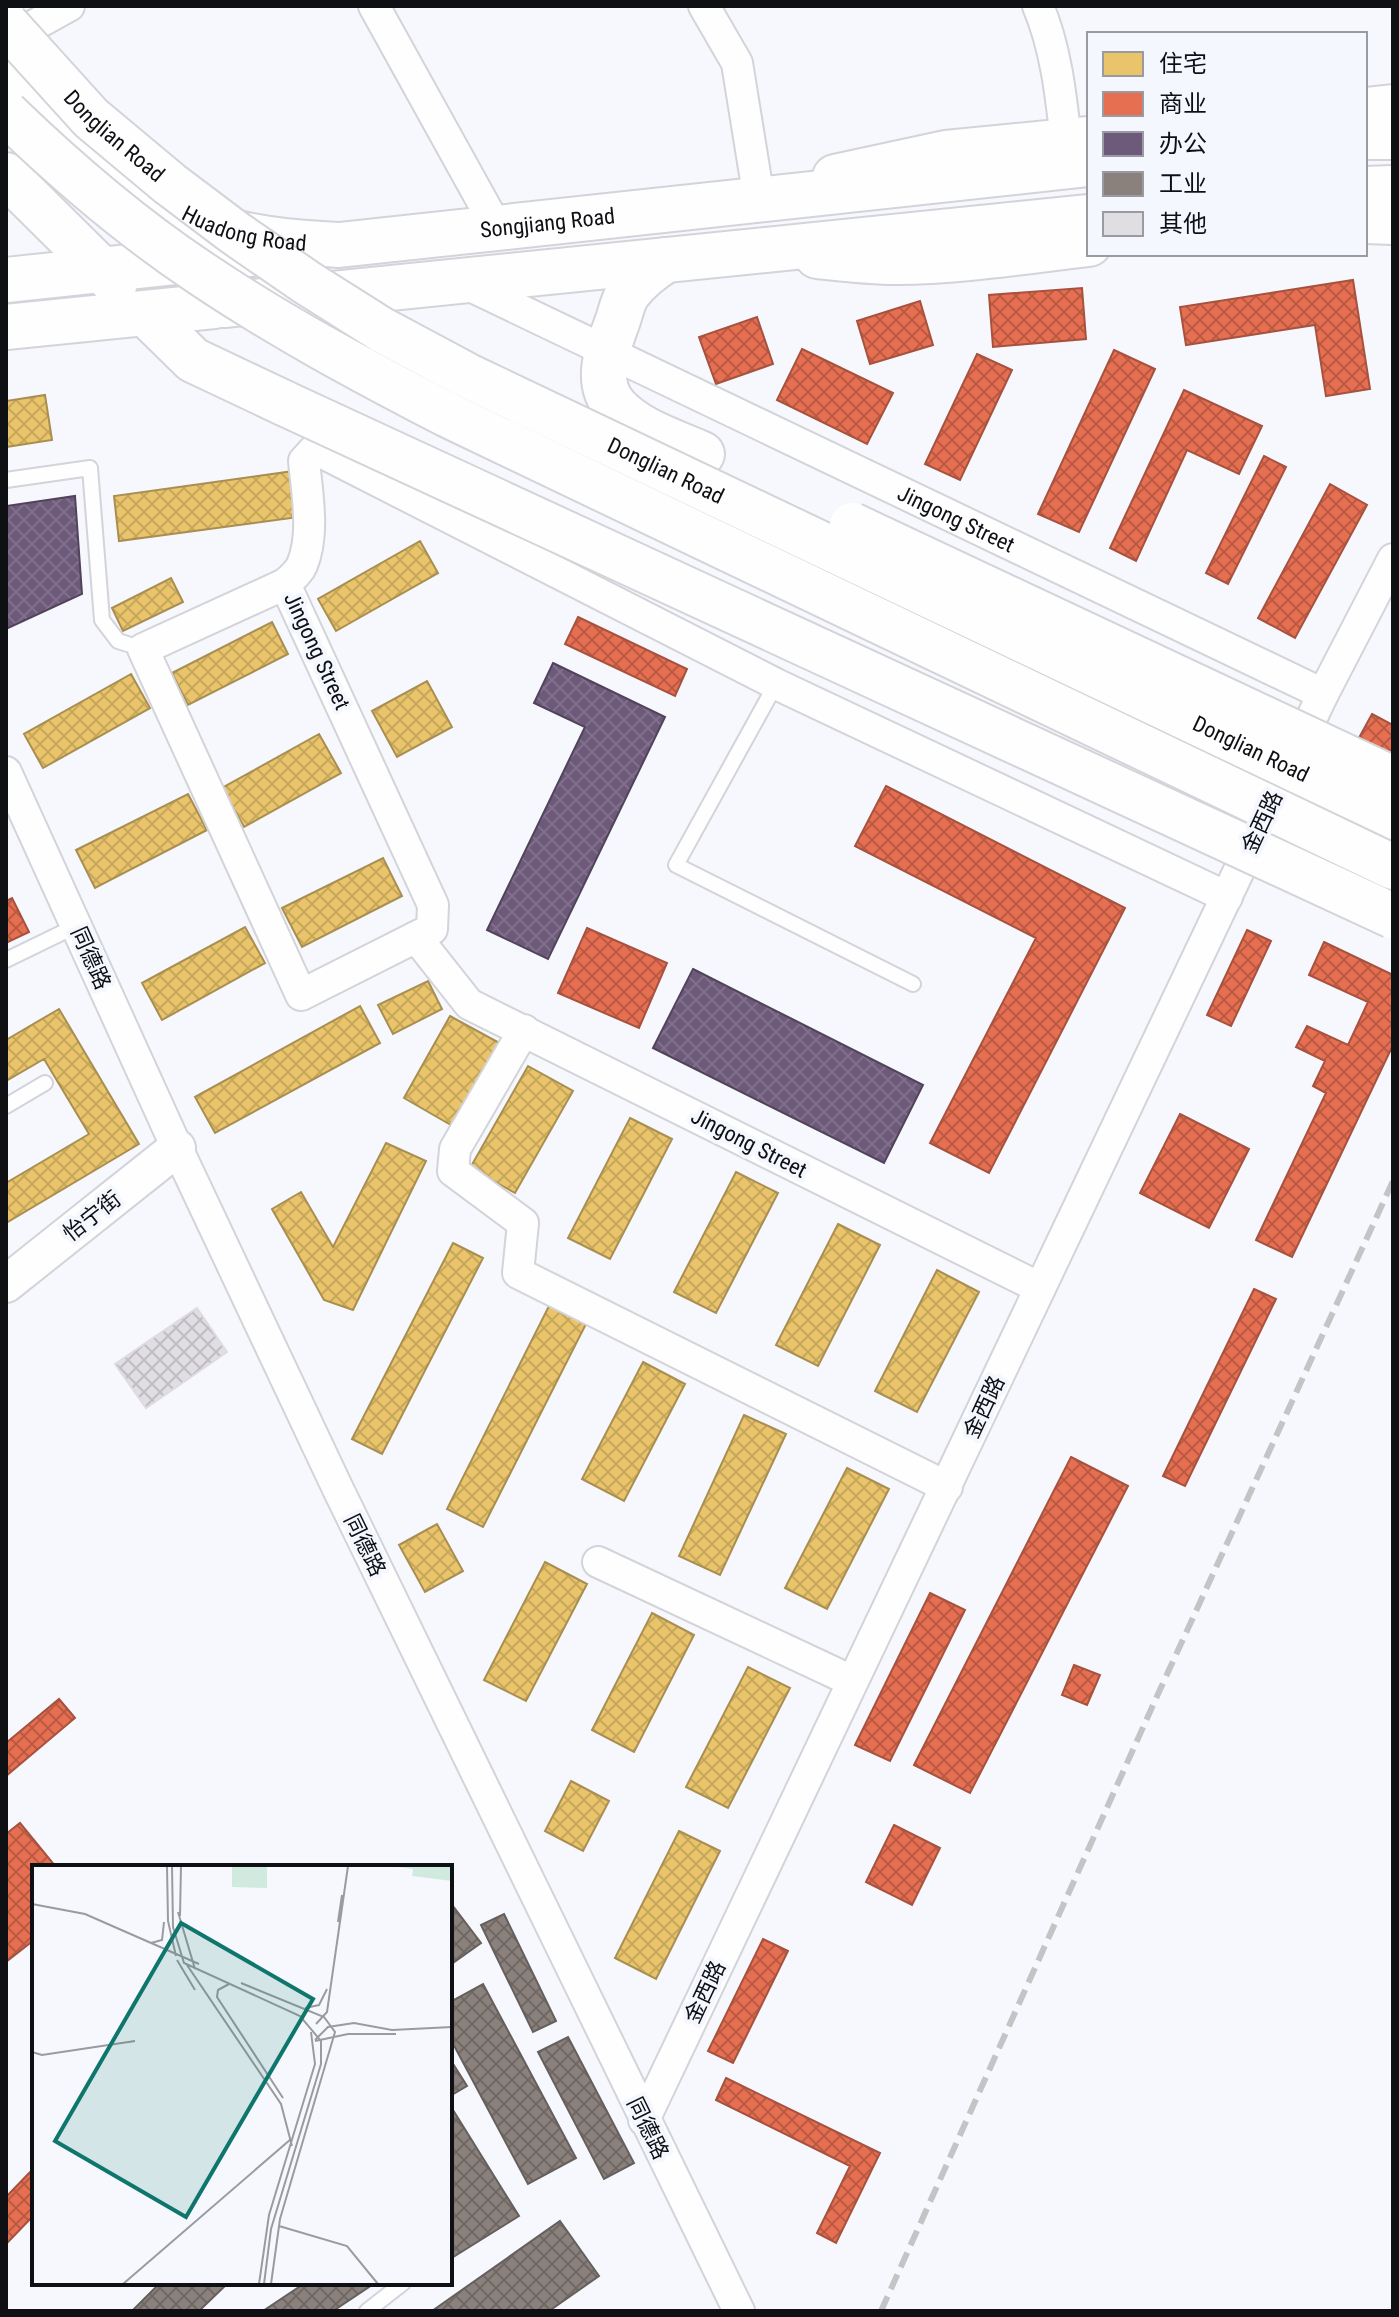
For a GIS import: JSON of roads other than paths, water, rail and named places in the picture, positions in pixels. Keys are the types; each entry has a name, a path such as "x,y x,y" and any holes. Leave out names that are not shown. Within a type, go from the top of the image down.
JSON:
{"main road":[{"name":"Huadong Road","path":"8,40 27,101 69,139 116,174 228,231 285,242 339,245"},
{"name":"Donglian Road","path":"8,40 91,118 170,184 306,282 382,330 468,376 1393,816"},
{"path":"1367,110 1393,107"},
{"name":"Donglian Road","path":"6,113 47,153 198,272 360,369 448,415 1393,867"},
{"path":"6,124 52,168 214,306"},
{"path":"1367,137 1393,137"},
{"name":"Songjiang Road","path":"6,280 759,199 1081,148"},
{"path":"6,175 193,360 1393,916"},
{"path":"1367,189 1393,188"},
{"path":"6,327 1087,217"},
{"path":"1367,221 1393,222"},
{"path":"767,250 899,262 1087,244"},
{"path":"666,260 644,275 627,294 603,367 605,384 613,404 632,422 1393,779"}],"street":[{"path":"8,40 69,6"},
{"path":"374,6 497,228"},
{"path":"704,6 737,63 759,199"},
{"path":"1038,6 1081,148"},
{"path":"1367,109 1393,98"},
{"name":"Jingong Street","path":"460,281 1323,694"},
{"name":"Jingong Street","path":"1040,1288 469,1004 416,937 432,929 433,905 285,584 302,567 307,545 304,461 315,449 776,684 1227,897"},
{"name":"金西路","path":"644,2120 1323,694 1393,559"},
{"path":"285,584 143,649 301,995 416,937"},
{"name":"同德路","path":"6,772 177,1148 345,1503 739,2311"},
{"path":"524,1030 455,1149 453,1171 523,1223 518,1273 947,1487"},
{"name":"怡宁街","path":"6,1284 177,1148"},
{"path":"598,1562 852,1681"}],"lane":[{"path":"6,480 90,468 102,620 118,641 143,649"},
{"path":"776,684 676,865 913,984"},
{"path":"6,960 76,926"},
{"path":"6,1106 45,1083"},
{"path":"367,2311 400,2285"}],"railway":[{"path":"881,2311 1393,1181"}]}
